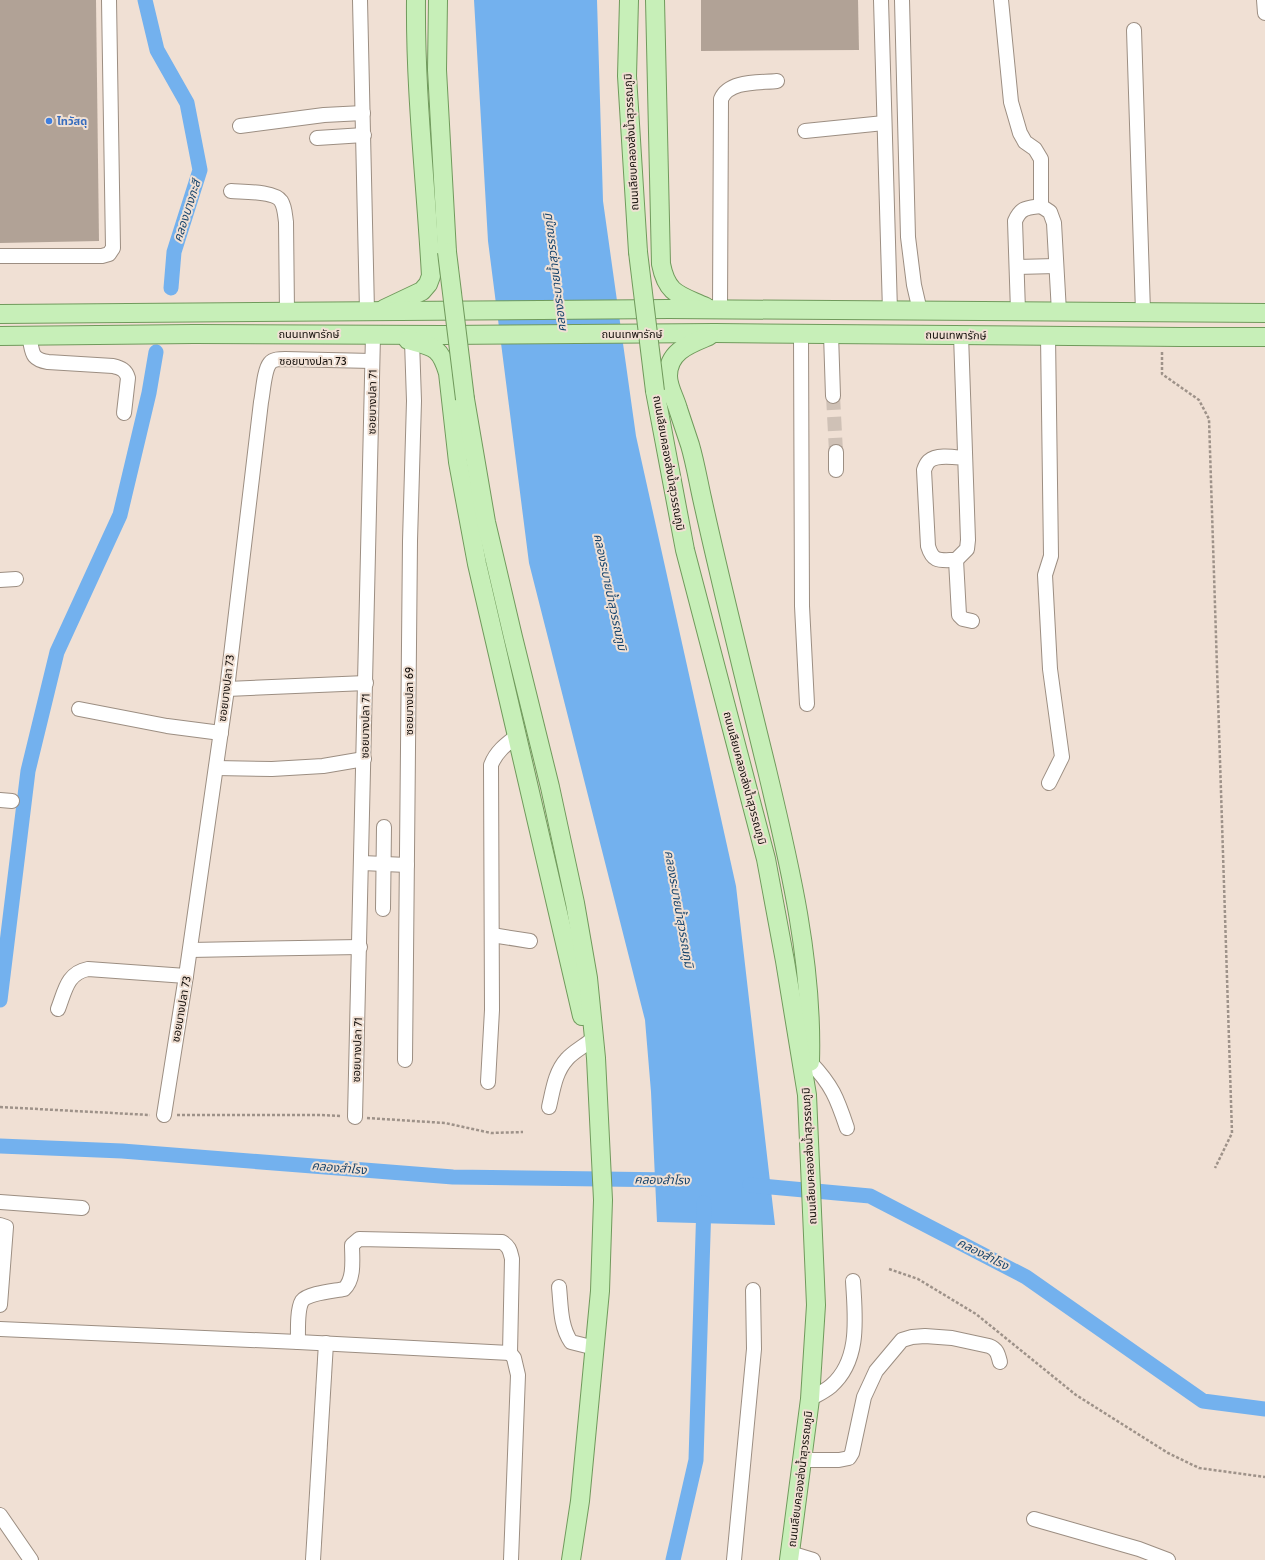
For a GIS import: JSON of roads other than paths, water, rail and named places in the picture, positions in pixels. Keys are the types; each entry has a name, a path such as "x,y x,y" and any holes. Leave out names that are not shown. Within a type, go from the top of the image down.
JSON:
{"main road":[{"path":"372,312 422,291 428,284 431,276 420,120 416,0"},
{"path":"438,0 437,70 447,252 465,399 486,522 550,787 575,903 588,978 596,1066 603,1200 600,1291 580,1501 571,1560"},
{"name":"ถนนเลียบคลองส่งน้ำสุวรรณภูมิ","path":"630,0 627,76 638,252 655,391 685,550 766,859 807,1090 816,1306 810,1399 790,1556"},
{"path":"655,0 662,271 668,287 717,310"},
{"name":"ถนนเทพารักษ์","path":"0,314 669,309 1265,313"},
{"path":"715,333 684,347 676,354 670,362 668,376 691,448 719,577 788,859 800,922 808,992 811,1037 807,1090"},
{"name":"ถนนเทพารักษ์","path":"0,336 715,333 1265,337"},
{"path":"380,334 428,346 440,352 444,359 448,373 458,462 477,564 582,1015 596,1066"}],"street":[{"path":"0,256 102,256 109,254 113,248 109,0"},
{"path":"360,0 363,114 372,312"},
{"path":"881,0 890,311"},
{"path":"902,0 908,237 914,285 920,311"},
{"path":"1001,0 1011,102 1020,133 1025,142 1035,149 1041,159 1041,206"},
{"path":"1264,0 1265,13"},
{"path":"1134,30 1143,312"},
{"path":"717,310 721,99 724,92 729,88 744,84 777,81"},
{"path":"240,126 324,115 363,114"},
{"path":"805,131 884,123"},
{"path":"317,138 364,135"},
{"path":"231,191 273,194 282,202 286,222 287,312"},
{"path":"1018,311 1015,221 1019,212 1027,208 1041,206 1050,212 1054,223 1059,312"},
{"path":"1017,267 1056,266"},
{"name":"ซอยบางปลา 71","path":"355,1117 362,863 372,361 380,334"},
{"path":"801,334 802,606 807,704"},
{"path":"831,334 833,396"},
{"path":"961,335 968,540 967,549 956,560 939,560 931,554 928,546 924,470 928,462 934,458 964,458"},
{"path":"29,336 34,355 38,360 122,368 128,378 124,413"},
{"path":"1048,336 1051,556 1045,575 1050,669 1062,756 1049,783"},
{"name":"ซอยบางปลา 69","path":"405,1060 410,541 414,401 412,341"},
{"name":"ซอยบางปลา 73","path":"164,1115 190,950 221,733 261,402 267,370 270,363 276,360 285,359 372,361"},
{"path":"836,452 836,470"},
{"path":"956,560 959,615 963,619 972,621"},
{"path":"0,580 16,579"},
{"path":"227,689 366,683"},
{"path":"79,709 167,726 221,733"},
{"path":"488,1082 492,1010 491,765 495,755 517,736"},
{"path":"216,768 272,769 323,766 364,759"},
{"path":"383,909 384,827"},
{"path":"362,863 407,865"},
{"path":"492,935 530,941"},
{"path":"190,950 360,947"},
{"path":"58,1009 70,979 79,971 88,969 186,976"},
{"path":"549,1107 560,1068 568,1058 590,1041"},
{"path":"810,1062 824,1076 831,1088 847,1128"},
{"path":"0,1202 82,1208"},
{"path":"0,1225 6,1226 0,1305"},
{"path":"298,1342 300,1308 302,1301 308,1297 344,1289 348,1286 351,1278 352,1244 355,1241 366,1239 502,1242 507,1245 510,1249 512,1259 510,1353 514,1358 518,1375 511,1560"},
{"path":"810,1399 831,1386 848,1364 854,1343 855,1322 852,1281"},
{"path":"559,1286 562,1322 566,1335 571,1342 595,1348"},
{"path":"734,1560 754,1349 753,1290"},
{"path":"0,1329 326,1343 510,1353"},
{"path":"803,1460 840,1460 848,1458 852,1453 864,1397 876,1371 902,1340 912,1337 925,1336 952,1338 982,1344 994,1348 998,1354 1000,1362"},
{"path":"313,1560 326,1343"},
{"path":"0,1515 31,1560"},
{"path":"1034,1520 1139,1549 1168,1560"},
{"path":"790,1556 813,1560"}],"water":[{"name":"คลองระบายน้ำสุวรรณภูมิ","path":"474,0 597,0 603,201 636,436 736,886 775,1225 657,1222 651,1092 645,1020 529,563 488,241"}],"waterway":[{"name":"คลองบางกะสี","path":"145,0 157,50 187,103 200,170 174,252 171,288"},
{"path":"0,1000 28,771 57,652 120,515 149,393 156,352"},
{"name":"คลองสำโรง","path":"0,1146 122,1151 453,1177 676,1180"},
{"name":"คลองสำโรง","path":"750,1185 870,1196 1026,1277 1203,1401 1265,1409"},
{"path":"673,1560 696,1460 704,1203"}],"tunnel":[{"path":"833,396 836,452"}],"place":[{"name":"ไทวัสดุ","path":"49,121"}]}
